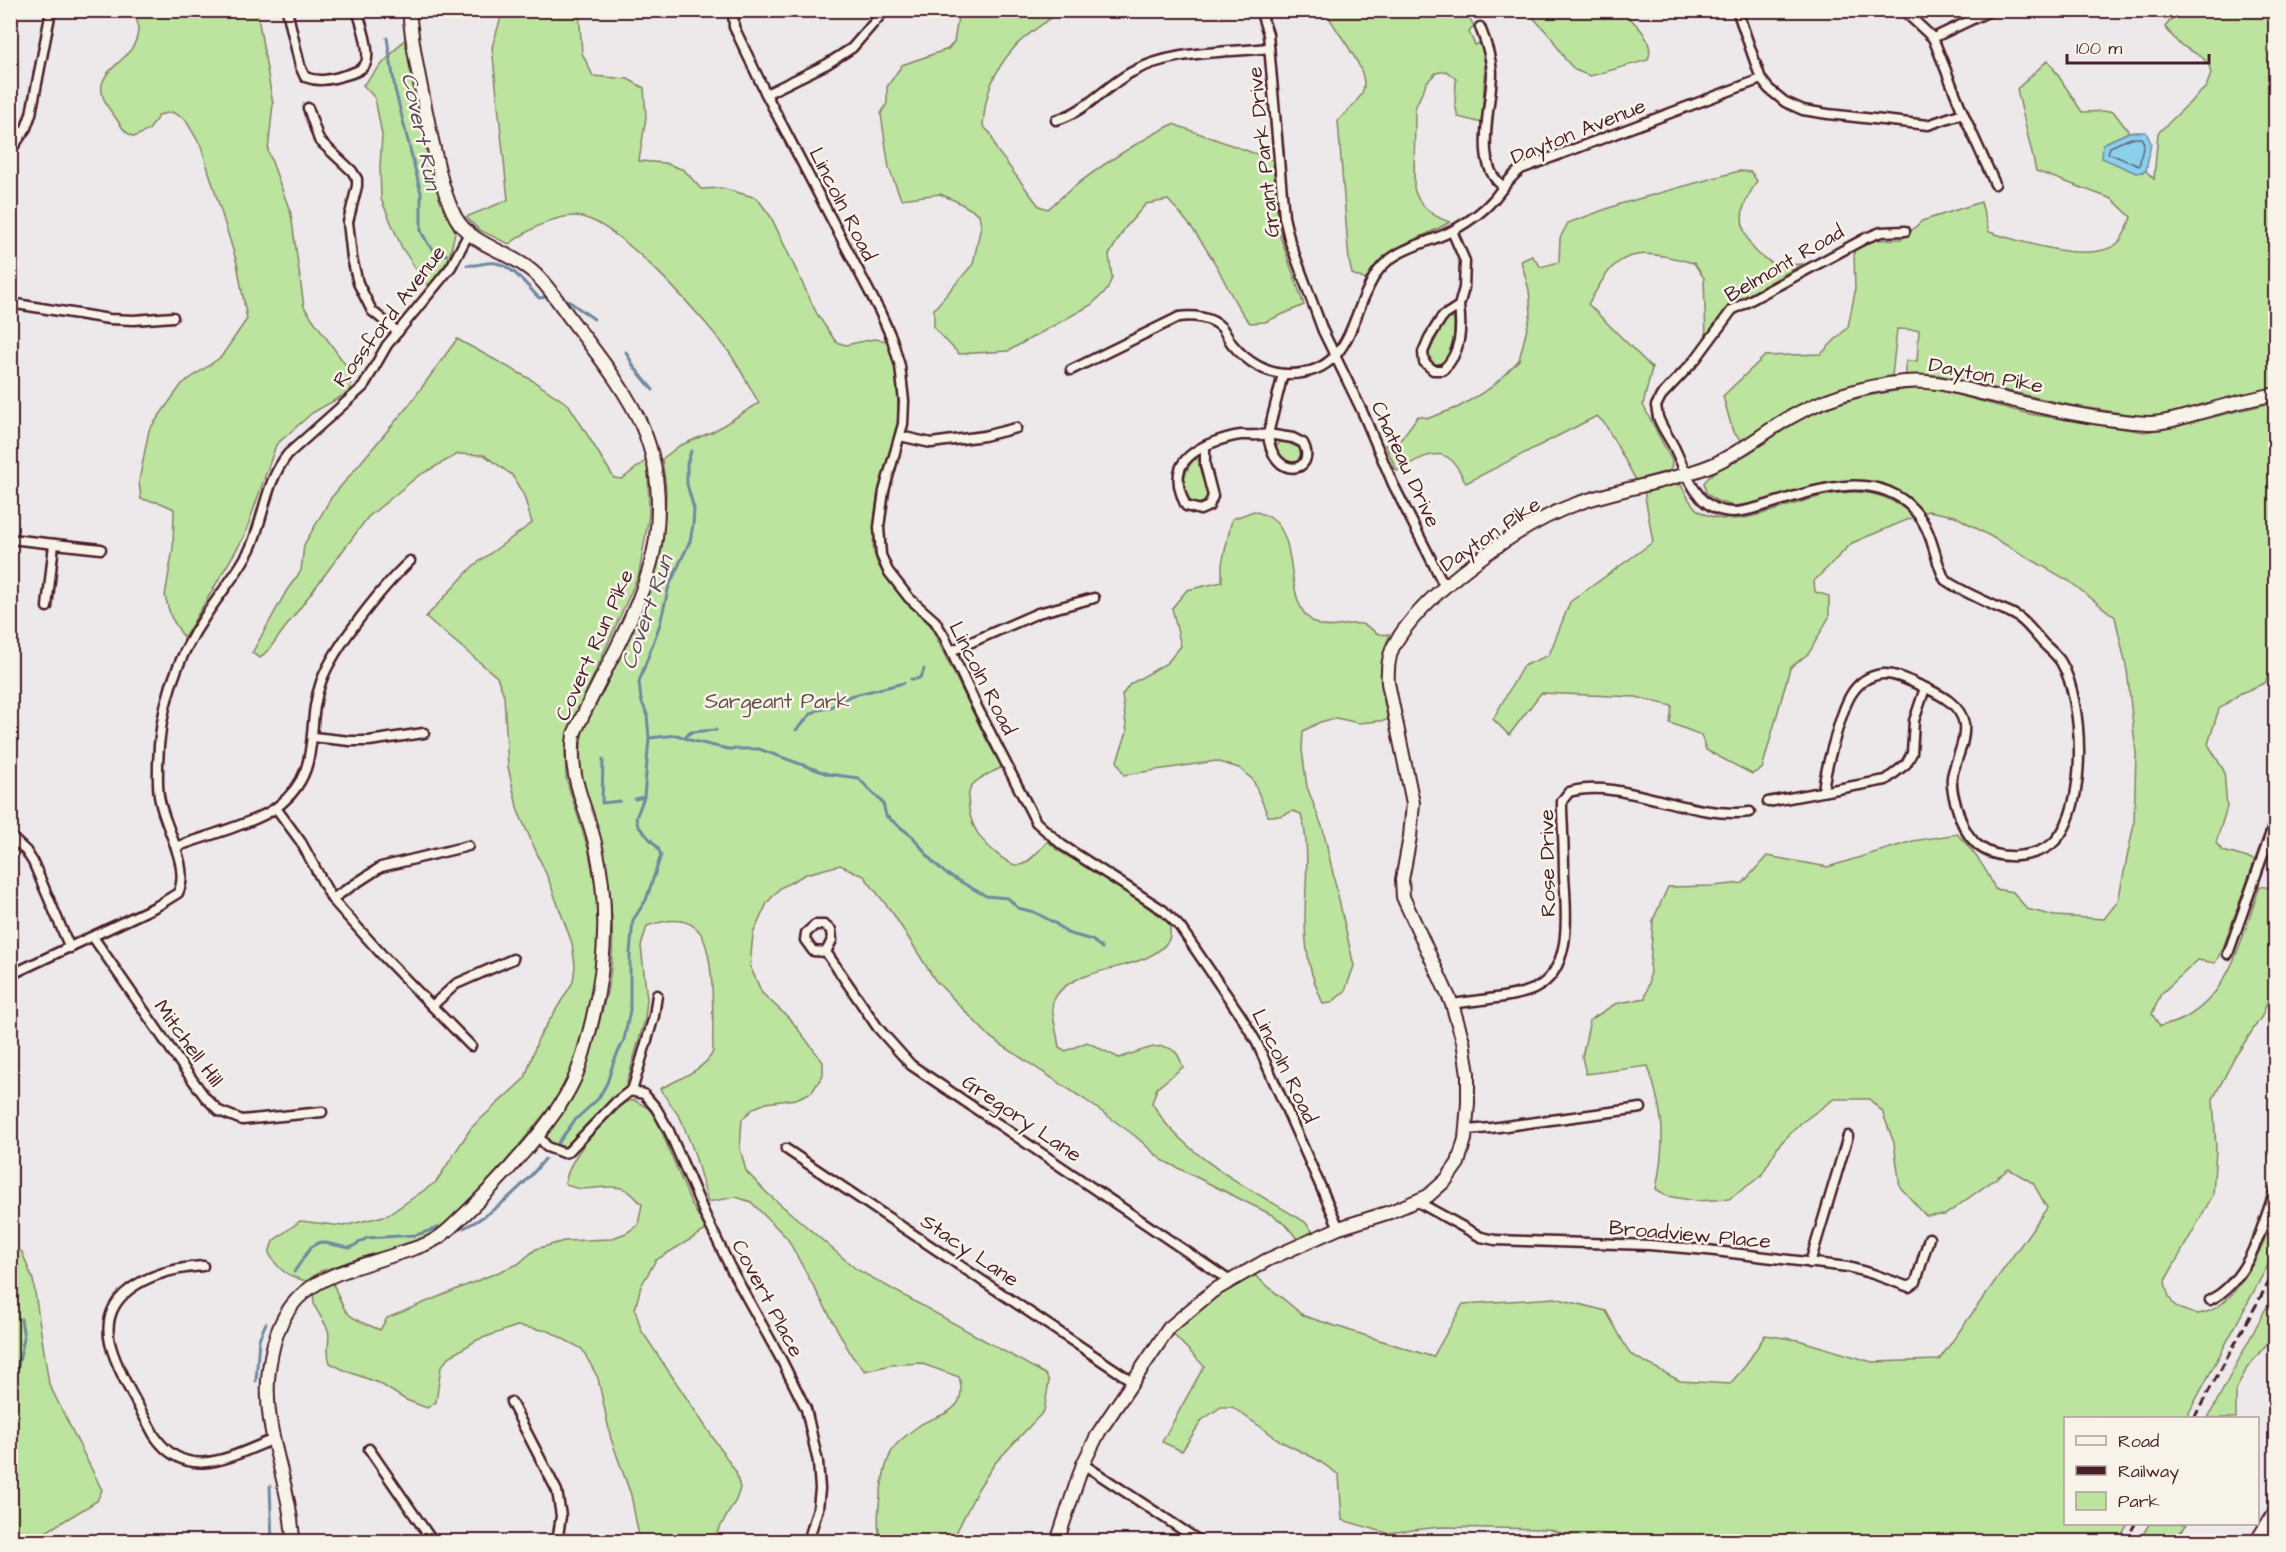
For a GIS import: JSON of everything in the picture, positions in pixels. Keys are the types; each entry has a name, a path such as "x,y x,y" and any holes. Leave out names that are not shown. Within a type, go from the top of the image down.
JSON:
{"street":[{"path":"287,10 297,57 305,77 321,81 355,72 363,68 366,63 368,55 366,41 357,10"},
{"name":"Covert Run Pike","path":"293,1542 292,1525 272,1440 267,1402 272,1353 280,1328 298,1297 327,1277 415,1248 443,1235 480,1200 537,1134 560,1105 573,1082 590,1031 602,972 606,925 600,868 592,831 573,772 574,734 638,599 650,568 656,540 657,480 653,453 630,403 593,346 534,273 521,262 469,233 457,220 444,188 438,164 420,80 409,10"},
{"name":"Lincoln Road","path":"733,10 734,27 892,339 900,368 904,401 900,436 884,491 879,527 880,555 900,587 935,621 1036,822 1062,845 1163,910 1180,927 1234,1006 1257,1043 1271,1072 1339,1228"},
{"path":"766,94 845,53 862,38 885,10"},
{"name":"Grant Park Drive","path":"1260,10 1268,33 1284,217 1310,302 1335,354"},
{"path":"1737,10 1761,79 1769,90 1785,102 1803,110 1928,125 1963,113"},
{"path":"1903,10 1933,38 1995,184"},
{"path":"1933,38 1992,10"},
{"path":"10,152 26,128 31,114 50,16"},
{"path":"1480,27 1492,71 1486,163 1493,178 1503,186"},
{"path":"1056,120 1080,109 1130,72 1154,63 1174,58 1269,48"},
{"name":"Dayton Avenue","path":"1071,370 1179,317 1189,316 1216,323 1231,343 1247,358 1268,371 1283,374 1313,371 1330,362 1352,329 1374,276 1381,267 1402,252 1452,231 1485,208 1512,176 1530,165 1761,79"},
{"path":"308,108 319,140 352,171 357,179 348,222 352,258 358,283 372,311 398,332"},
{"path":"1452,231 1465,261 1464,288 1459,306 1462,327 1451,363 1443,370 1433,370 1424,362 1423,352 1438,321 1459,306"},
{"name":"Belmont Road","path":"1688,474 1661,426 1656,406 1661,396 1695,360 1732,310 1857,242 1881,232 1905,231"},
{"name":"Rossford Avenue","path":"10,975 174,897 182,882 176,847 159,800 158,773 160,732 172,678 204,616 242,565 251,547 266,496 281,463 288,454 363,387 387,345 451,267 469,233"},
{"path":"10,303 109,319 173,317"},
{"name":"Chateau Drive","path":"1335,354 1367,421 1393,484 1445,587"},
{"path":"1205,446 1205,465 1213,496 1209,506 1200,510 1186,506 1179,490 1178,475 1179,468 1191,453 1205,446 1228,437 1268,434 1293,438 1303,443 1306,456 1299,467 1289,469 1280,464 1270,447 1268,434 1283,374"},
{"name":"Dayton Pike","path":"1057,1542 1083,1464 1099,1432 1169,1328 1183,1314 1230,1281 1288,1250 1339,1228 1418,1202 1435,1191 1458,1162 1467,1130 1468,1074 1463,1041 1452,1004 1403,897 1402,880 1410,837 1413,803 1387,671 1396,640 1445,587 1489,553 1541,519 1611,493 1688,474 1715,464 1749,445 1788,418 1825,400 1902,383 1932,381 2069,411 2149,423 2276,394"},
{"path":"900,436 931,443 984,436 1016,428"},
{"path":"1688,474 1696,493 1713,508 1744,513 1831,487 1874,487 1888,490 1915,511 1933,541 1939,568 1945,580 1958,589 2018,617 2061,662 2077,716 2079,773 2077,790 2067,820 2062,833 2052,844 2032,852 2011,856 1991,854 1972,841 1962,828 1951,789 1964,724 1955,707 1941,695 1893,674 1872,677 1857,686 1844,706 1825,775 1823,791"},
{"path":"10,539 101,549"},
{"path":"47,608 54,544"},
{"path":"176,847 276,808 298,785 311,757 318,693 326,670 377,598 410,561"},
{"path":"951,651 1038,613 1094,598"},
{"path":"1768,802 1886,780 1906,764 1912,753 1915,735 1914,721 1925,688"},
{"path":"313,737 369,741 424,733"},
{"name":"Rose Drive","path":"1452,1004 1528,991 1544,983 1552,975 1561,955 1566,929 1562,801 1569,792 1595,789 1700,811 1730,814 1750,812"},
{"path":"276,808 301,843 332,899 385,958 471,1046"},
{"path":"2228,954 2276,818"},
{"path":"10,836 26,851 33,862 70,948"},
{"path":"332,899 381,867 468,846"},
{"name":"Mitchell Hill","path":"93,937 181,1064 205,1097 219,1111 242,1120 322,1112"},
{"name":"Gregory Lane","path":"826,952 878,1028 911,1065 1230,1281"},
{"path":"432,1006 456,984 513,959"},
{"path":"537,1134 547,1147 563,1154 616,1102 632,1091 654,1016 657,995"},
{"name":"Covert Place","path":"632,1091 645,1095 656,1108 669,1131 705,1217 806,1409 818,1462 820,1489 818,1509 808,1542"},
{"path":"1467,1130 1641,1108"},
{"path":"1810,1263 1848,1136"},
{"name":"Stacy Lane","path":"786,1149 1132,1382"},
{"path":"2210,1300 2225,1291 2236,1280 2258,1237 2276,1187"},
{"name":"Broadview Place","path":"1418,1202 1481,1237 1495,1240 1652,1246 1810,1263 1865,1271 1909,1287 1916,1282 1929,1238"},
{"path":"203,1266 179,1268 151,1276 138,1283 123,1296 110,1319 109,1331 114,1356 161,1446 181,1460 192,1463 218,1461 272,1440"},
{"path":"511,1401 557,1491 561,1516 557,1542"},
{"path":"369,1449 433,1542"},
{"path":"1083,1464 1201,1542"},
{"path":"2256,1542 2276,1510"}],"green space":[{"path":"134,11 257,11 273,104 268,151 291,214 304,307 350,371 351,391 312,413 276,445 244,537 184,638 171,617 165,596 173,548 174,509 161,503 141,499 139,481 149,430 182,384 221,357 247,319 237,263 201,146 185,119 172,112 159,115 149,130 134,137 127,133 104,101 102,88 104,78 128,53 135,42 138,27"},
{"name":"Sargeant Park","path":"503,11 579,11 582,53 593,76 628,79 644,88 646,117 639,161 665,163 684,170 701,189 722,188 757,198 771,217 817,314 836,342 846,345 874,339 889,341 896,370 898,434 878,493 873,550 878,565 886,577 930,625 1002,767 981,778 971,787 968,804 974,827 990,848 1015,865 1028,861 1048,841 1057,850 1121,888 1170,924 1169,939 1158,951 1126,965 1090,974 1061,990 1052,1006 1059,1047 1066,1051 1087,1042 1119,1058 1162,1046 1174,1051 1179,1056 1183,1067 1157,1088 1152,1103 1164,1121 1198,1155 1305,1222 1313,1232 1298,1240 1286,1225 1272,1215 1162,1160 1134,1135 1084,1099 991,1038 935,980 894,915 864,876 840,865 806,874 780,888 767,903 753,934 750,966 762,993 791,1020 823,1062 823,1075 812,1092 796,1099 766,1103 754,1108 742,1119 740,1148 746,1171 767,1193 856,1269 1045,1374 1049,1381 1044,1411 995,1463 978,1489 952,1541 881,1541 878,1520 883,1479 890,1454 895,1446 920,1425 953,1408 961,1395 959,1377 920,1363 891,1365 865,1371 852,1356 787,1238 751,1202 736,1197 708,1202 694,1152 681,1119 660,1089 705,1063 713,1051 710,968 703,937 691,924 672,921 647,926 641,946 647,999 645,1019 625,1089 568,1146 555,1144 547,1134 550,1125 572,1096 588,1059 607,992 612,960 611,912 607,880 583,781 581,747 583,730 626,644 649,585 664,523 666,483 662,459 679,446 714,431 759,403 729,352 700,317 658,272 614,233 593,221 567,216 540,225 509,244 479,230 466,217 508,200 492,47"},
{"path":"959,11 1061,11 1023,39 1006,58 991,85 984,115 983,126 991,134 996,149 1039,206 1048,209 1108,162 1173,124 1273,160 1279,233 1304,305 1265,322 1250,323 1201,241 1168,200 1146,204 1125,228 1109,255 1112,278 1107,290 1091,305 1008,351 959,354 934,328 934,309 973,264 981,226 979,214 940,194 901,199 889,168 881,114 887,103 887,87 902,65 948,49 954,42"},
{"path":"1326,11 1473,11 1469,17 1474,26 1469,32 1475,45 1480,43 1484,54 1482,123 1458,117 1455,105 1456,79 1446,71 1436,73 1427,82 1415,108 1414,188 1419,200 1427,210 1450,222 1392,251 1382,259 1366,280 1352,274 1349,261 1338,121 1360,97 1364,84 1358,62"},
{"path":"1527,11 1622,11 1647,39 1650,53 1648,60 1590,76 1575,70 1551,37"},
{"path":"2178,11 2275,11 2276,299 2273,314 2276,314 2275,390 2154,418 2070,405 1938,375 1906,375 1906,361 1917,361 1919,330 1897,329 1892,376 1821,397 1744,443 1733,432 1723,396 1765,356 1821,354 1848,327 1855,292 1854,250 1875,240 1902,239 1922,221 1981,202 1989,232 2018,241 2074,252 2107,249 2119,242 2131,217 2112,199 2036,171 2017,89 2048,60 2082,112 2113,111 2129,132 2103,144 2136,173 2146,171 2154,179 2158,133 2206,87 2211,74 2209,65 2202,57 2179,44 2165,27"},
{"path":"407,37 431,172 455,232 449,259 428,287 402,248 381,199 382,135 375,98 363,85"},
{"path":"1739,171 1751,172 1757,181 1745,203 1742,216 1750,244 1764,258 1773,263 1802,264 1734,303 1725,311 1706,339 1704,278 1694,263 1649,254 1627,257 1609,271 1588,304 1652,368 1643,405 1672,461 1671,470 1636,480 1605,424 1597,416 1466,483 1455,464 1444,455 1430,455 1397,471 1385,445 1396,446 1418,416 1429,418 1459,407 1492,387 1519,360 1531,313 1529,290 1521,261 1532,256 1541,267 1559,262 1560,238 1568,223 1620,204"},
{"path":"1450,317 1454,320 1454,337 1447,360 1437,365 1432,362 1429,353 1443,323"},
{"path":"457,339 530,379 569,405 614,478 622,479 648,459 649,515 639,574 573,722 565,749 566,778 589,852 599,907 597,975 588,1019 572,1070 554,1102 497,1172 433,1236 321,1271 306,1281 293,1277 276,1264 269,1253 273,1241 300,1221 343,1226 388,1215 436,1182 471,1128 525,1078 538,1039 573,982 575,966 572,943 548,878 518,811 508,767 504,695 497,677 426,617 473,566 532,523 524,496 512,475 484,455 458,454 418,476 368,517 270,648 260,658 252,653 287,590 301,571 304,545 331,498 409,405"},
{"path":"1920,388 1934,389 2029,414 2145,432 2275,402 2275,658 2265,683 2241,693 2219,709 2208,744 2224,771 2227,807 2216,843 2223,851 2255,860 2223,948 2215,963 2198,960 2161,994 2152,1014 2160,1026 2177,1022 2200,1008 2213,994 2233,961 2260,886 2275,889 2275,980 2262,1016 2235,1057 2213,1099 2216,1149 2213,1195 2165,1281 2168,1294 2179,1308 2195,1314 2211,1310 2224,1302 2247,1274 2264,1241 2275,1212 2275,1252 2187,1417 2064,1417 2064,1525 2127,1525 2118,1541 1590,1542 1548,1529 1440,1527 1387,1533 1342,1520 1339,1475 1316,1459 1282,1442 1232,1407 1221,1407 1202,1420 1182,1451 1162,1442 1204,1366 1172,1333 1206,1303 1253,1274 1304,1316 1433,1357 1463,1304 1555,1298 1606,1311 1630,1354 1680,1381 1730,1384 1746,1365 1765,1335 1798,1340 1872,1362 1939,1360 2047,1208 2033,1183 2009,1169 1945,1215 1926,1216 1900,1187 1894,1143 1882,1111 1869,1099 1834,1099 1801,1123 1779,1145 1761,1176 1729,1199 1696,1201 1667,1196 1656,1189 1662,1127 1648,1066 1586,1074 1582,1057 1590,1020 1615,1004 1645,998 1649,983 1653,920 1668,887 1743,883 1767,856 1828,867 1913,841 1957,834 1979,860 1995,889 2013,892 2027,909 2055,916 2104,919 2118,901 2134,824 2136,753 2127,670 2115,617 2069,581 1955,516 1928,511 1923,513 1908,497 1891,487 1875,482 1825,483 1761,503 1733,506 1717,501 1706,493 1704,483 1713,473 1793,424 1828,407 1889,392"},
{"path":"1280,442 1299,448 1301,454 1296,463 1288,463 1279,456 1276,447"},
{"path":"1195,459 1200,460 1208,494 1204,503 1195,503 1185,494 1185,475"},
{"path":"1674,484 1681,485 1696,509 1722,519 1748,517 1831,494 1859,492 1887,498 1914,517 1852,543 1814,581 1815,592 1829,596 1829,617 1809,653 1790,668 1762,769 1752,774 1706,750 1701,735 1670,723 1672,706 1636,697 1541,693 1509,735 1493,719 1523,666 1549,655 1570,602 1653,542 1644,490"},
{"path":"1254,511 1271,518 1281,529 1287,542 1295,590 1307,617 1319,625 1361,624 1376,633 1390,634 1381,667 1383,698 1388,720 1359,723 1336,718 1320,722 1303,731 1302,750 1307,787 1323,829 1354,966 1345,991 1331,1003 1323,1004 1308,957 1305,933 1307,865 1305,831 1301,814 1293,811 1281,816 1268,816 1253,780 1239,768 1216,761 1124,775 1117,761 1127,732 1122,695 1130,684 1167,663 1181,646 1172,608 1187,590 1222,582 1222,564 1232,519"},
{"path":"634,1100 648,1108 656,1118 691,1203 706,1230 656,1260 641,1286 635,1309 641,1330 736,1472 740,1488 736,1500 712,1541 640,1541 631,1495 611,1439 598,1378 582,1349 549,1331 517,1326 477,1340 449,1357 441,1367 436,1402 427,1408 406,1400 379,1383 330,1363 328,1330 314,1302 315,1291 333,1283 341,1303 349,1314 380,1330 387,1318 518,1264 536,1249 564,1241 610,1239 626,1233 638,1225 642,1204 627,1190 617,1187 586,1189 572,1187 565,1183 574,1159 589,1138 626,1102"},
{"path":"10,1245 22,1252 33,1280 49,1384 102,1490 97,1501 31,1541 11,1541"},
{"path":"2275,1291 2275,1334 2247,1368 2236,1390 2236,1417 2209,1417"},
{"path":"2148,1525 2186,1525 2172,1538 2160,1541 2139,1541"}],"water":[{"path":"2129,132 2146,132 2151,143 2146,171 2136,173 2102,158 2103,144"}],"waterway":[{"name":"Covert Run","path":"387,38 395,89 421,193 421,231 428,244 436,252 447,255"},
{"name":"Covert Run","path":"467,265 492,263 502,265 519,277 539,298 548,297"},
{"name":"Covert Run","path":"561,296 594,319"},
{"name":"Covert Run","path":"626,352 634,367 653,390"},
{"name":"Covert Run","path":"558,1143 575,1120 598,1099 624,1040 630,1010 630,953 633,920 646,900 661,855 658,848 638,826 636,818 644,797 649,738 647,714 641,700 639,682 660,624 669,586 690,541 694,509 687,484 687,464 691,451"},
{"path":"911,679 920,677 924,669"},
{"path":"796,730 811,714 829,708 850,696 904,683"},
{"path":"686,736 691,732 716,730"},
{"path":"649,738 677,735 728,749 759,749 828,774 858,778 883,803 886,816 913,837 945,873 986,896 1008,898 1018,908 1034,912 1055,923 1067,933 1092,940 1102,948"},
{"path":"603,759 602,803 620,801"},
{"name":"Covert Run","path":"635,799 644,797"},
{"name":"Covert Run","path":"464,1228 508,1198 545,1159"},
{"name":"Covert Run","path":"294,1272 311,1247 320,1242 350,1248 367,1238 416,1235 438,1228"},
{"path":"10,1404 24,1338 21,1319"},
{"name":"Covert Run","path":"256,1381 259,1339 266,1323"},
{"name":"Covert Run","path":"270,1486 272,1542"}],"railway":[{"path":"2195,1417 2276,1269"},
{"path":"2125,1542 2134,1525"}]}
